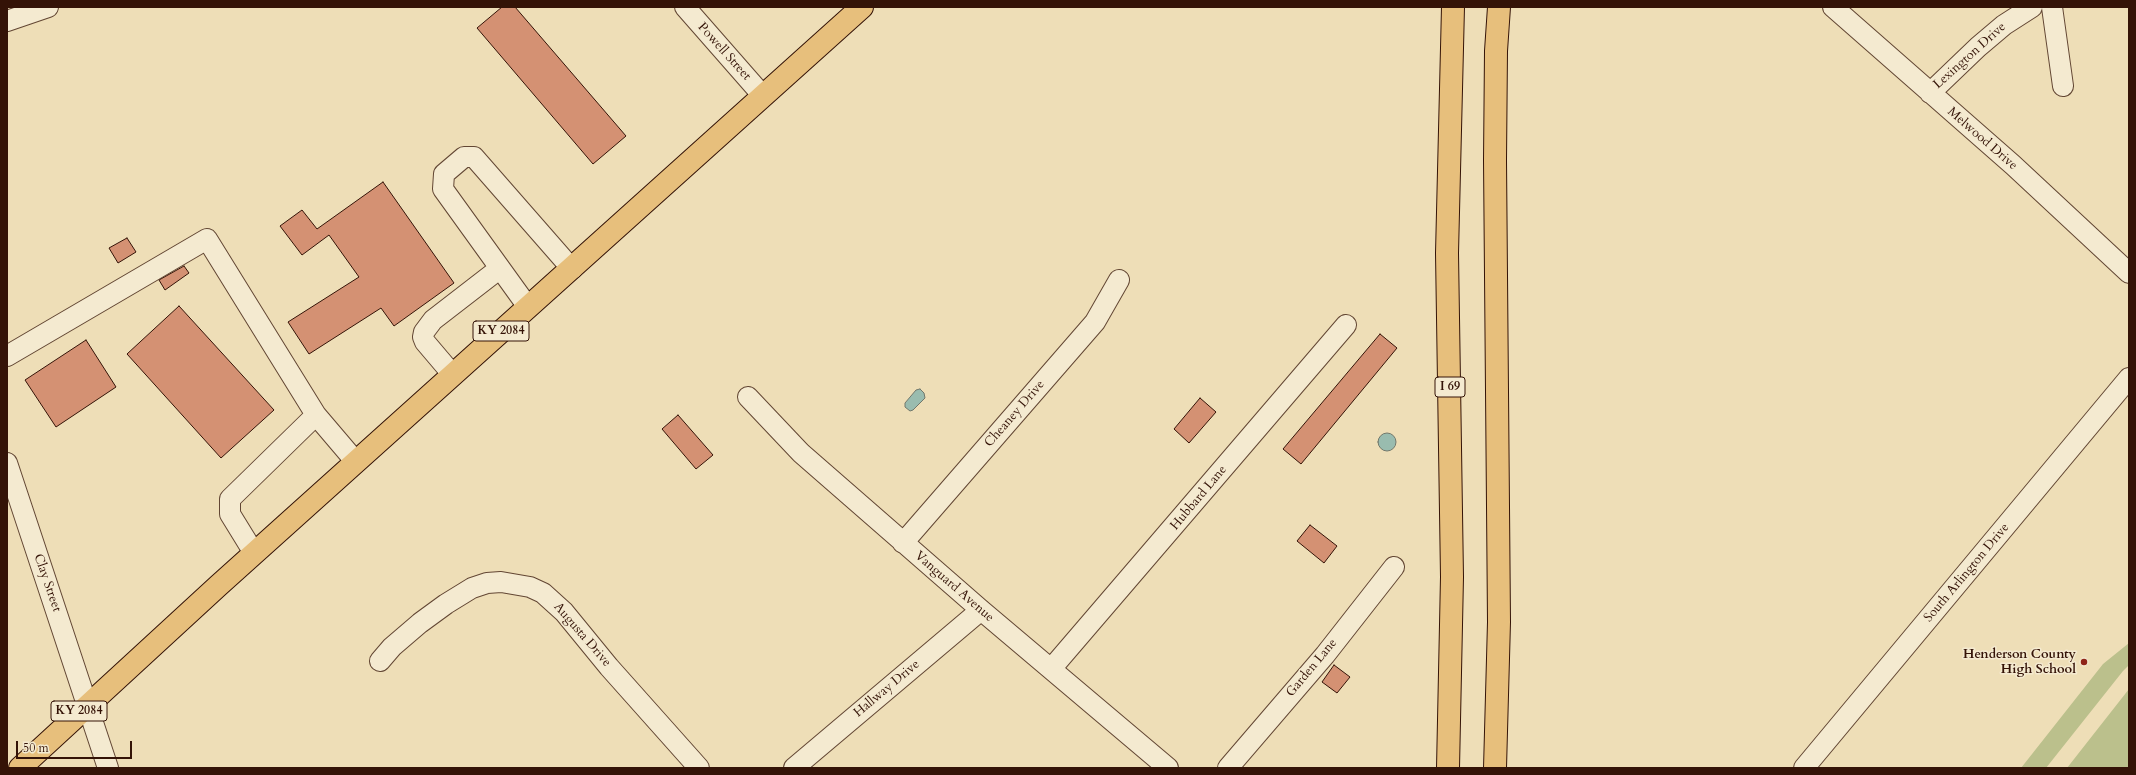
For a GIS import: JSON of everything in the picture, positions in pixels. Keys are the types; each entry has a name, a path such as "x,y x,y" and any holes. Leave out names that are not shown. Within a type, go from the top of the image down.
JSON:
{"main road":[{"name":"KY 2084","path":"20,768 254,553 862,7"},
{"name":"I 69","path":"1448,768 1452,570 1447,253 1453,7"},
{"path":"1496,768 1499,622 1495,160 1496,51 1500,7"}],"street":[{"path":"7,21 48,7"},
{"name":"Powell Street","path":"685,7 763,96"},
{"name":"Melwood Drive","path":"1833,7 2013,165 2129,273"},
{"name":"Lexington Drive","path":"1930,93 1978,46 2004,25 2032,7"},
{"path":"2052,7 2063,86"},
{"path":"528,307 499,269 443,189 444,174 464,157 474,157 572,269"},
{"path":"7,356 207,239 316,415 356,462"},
{"path":"453,375 425,342 423,337 424,332 433,320 499,269"},
{"name":"Cheaney Drive","path":"903,543 1095,322 1119,280"},
{"name":"Hubbard Lane","path":"1051,669 1346,325"},
{"name":"South Arlington Drive","path":"1804,768 2129,378"},
{"name":"Vanguard Avenue","path":"748,397 801,453 981,610 1168,768"},
{"path":"254,553 230,514 230,499 316,415"},
{"name":"Clay Street","path":"7,464 108,768"},
{"name":"Garden Lane","path":"1228,768 1324,655 1394,566"},
{"name":"Augusta Drive","path":"380,661 392,647 420,623 446,604 472,588 487,583 501,582 530,587 543,593 564,612 609,667 699,768"},
{"name":"Hallway Drive","path":"794,768 981,610"}],"green space":[{"path":"2129,643 2129,665 2046,768 2021,768 2103,664"},
{"path":"2129,689 2129,768 2067,768"}],"shaded area":[{"path":"920,389 924,393 925,398 913,410 910,411 905,407 905,403 916,390"},
{"path":"1387,433 1393,436 1396,442 1393,448 1387,451 1381,448 1378,442 1381,436"}],"building":[{"path":"502,7 515,7 626,136 593,164 477,28"},
{"path":"383,182 454,283 394,326 381,308 309,354 288,322 359,277 329,235 302,255 280,226 302,210 317,229"},
{"path":"127,238 136,252 118,263 109,248"},
{"path":"184,266 189,273 165,290 159,280"},
{"path":"179,306 274,410 221,458 127,354"},
{"path":"1380,334 1397,348 1301,464 1283,449"},
{"path":"86,340 116,387 56,427 25,380"},
{"path":"1200,398 1216,412 1189,443 1174,429"},
{"path":"678,415 713,455 696,469 662,429"},
{"path":"1310,525 1337,546 1324,563 1297,541"},
{"path":"1334,665 1350,677 1337,693 1322,682"}],"place":[{"name":"Henderson County High School","path":"2084,662"}]}
